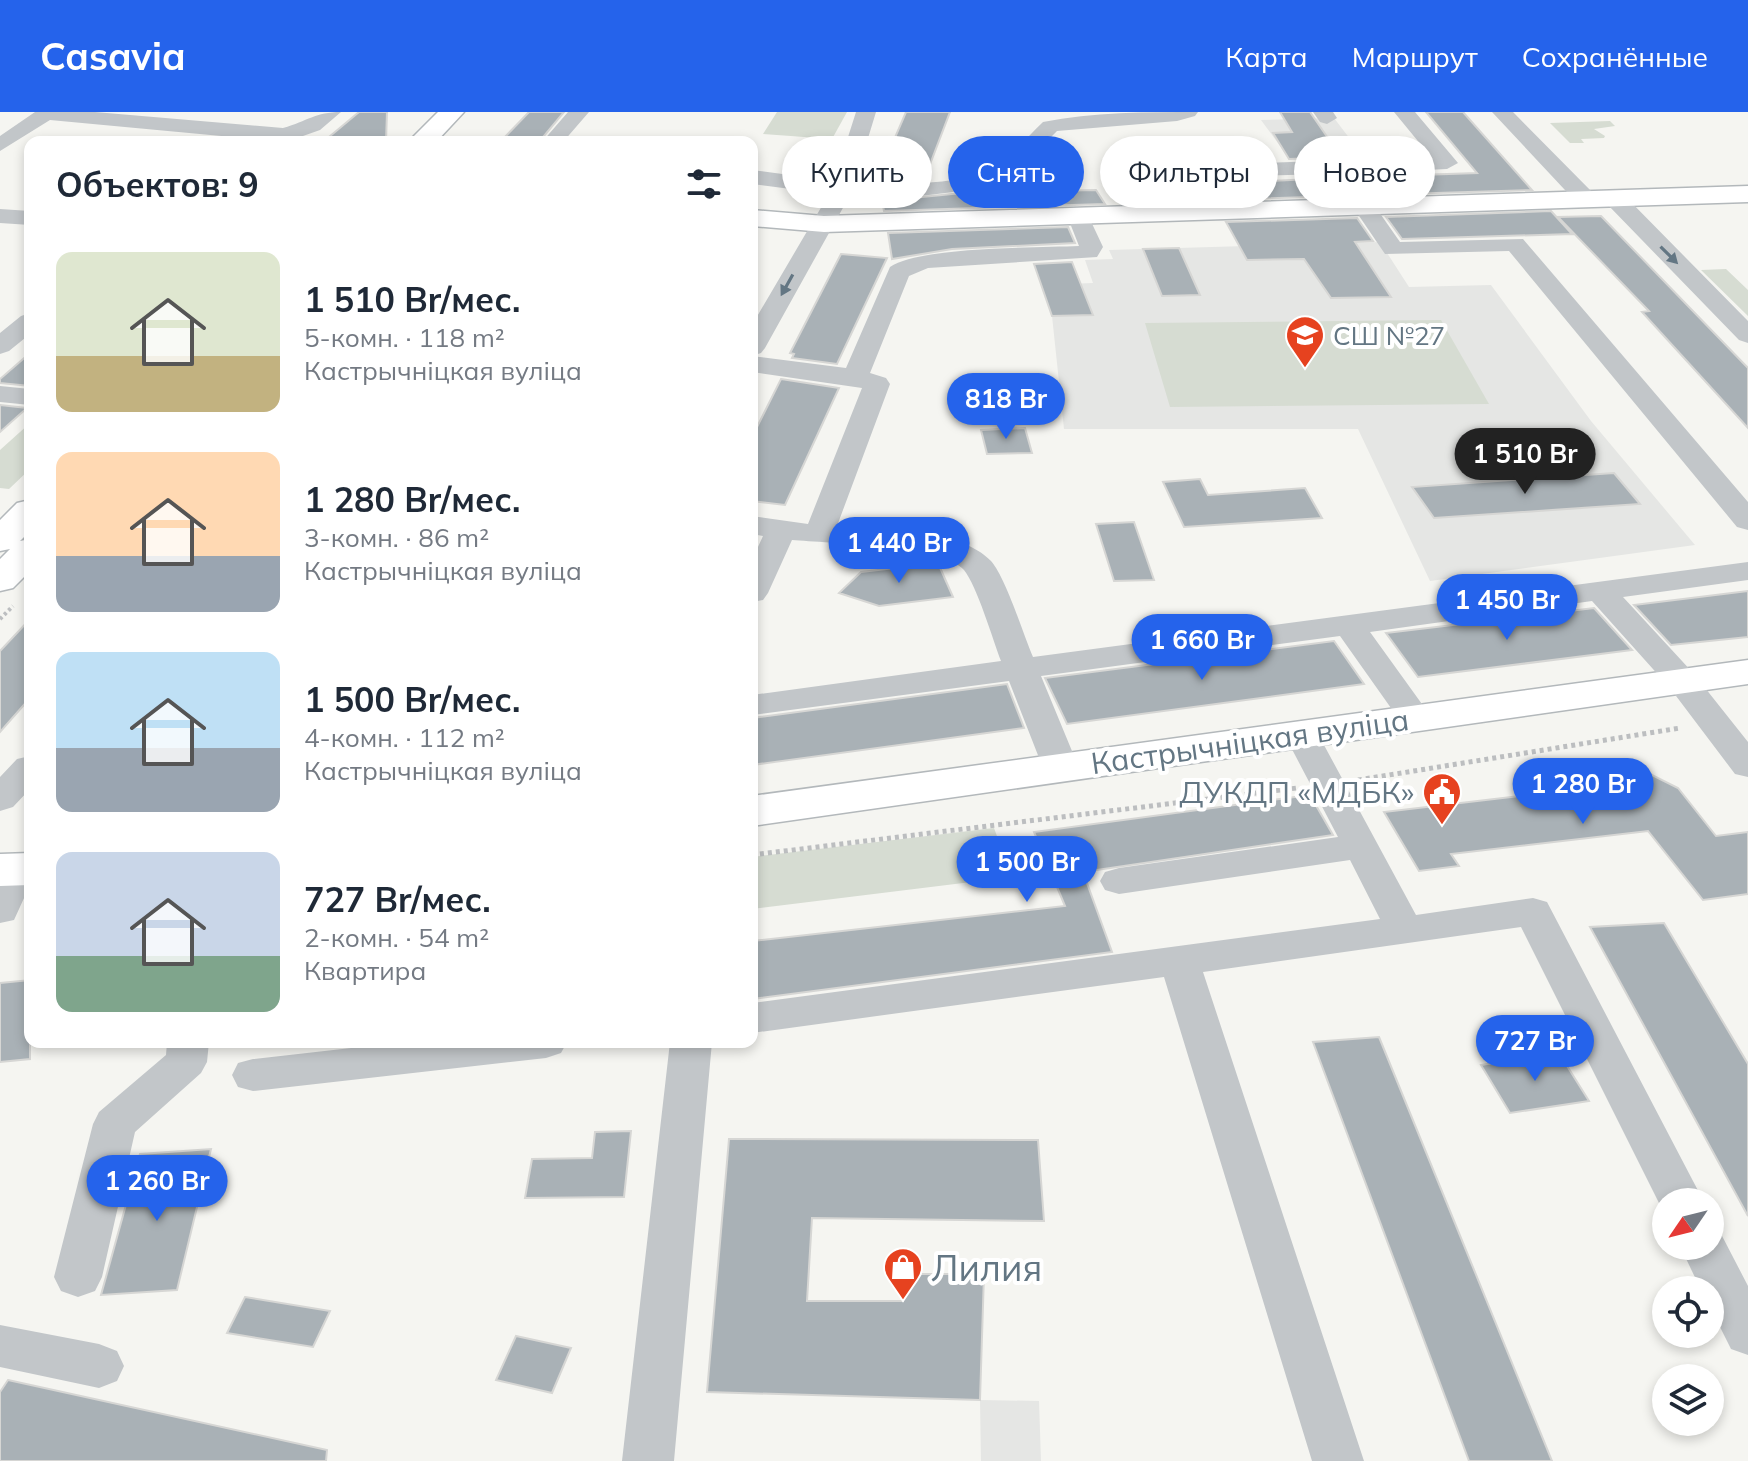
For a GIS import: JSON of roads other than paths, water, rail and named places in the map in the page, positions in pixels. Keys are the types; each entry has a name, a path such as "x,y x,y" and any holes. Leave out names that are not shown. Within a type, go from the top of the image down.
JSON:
{"main road":[{"path":"427,136 452,112"},
{"path":"450,136 475,112"},
{"path":"1435,205 1748,194"},
{"path":"758,218 824,224 1338,208"},
{"path":"0,540 24,517"},
{"path":"0,580 24,556"},
{"name":"Кастрычніцкая вуліца","path":"758,810 1748,672"}],"street":[{"path":"284,136 313,126 331,112"},
{"path":"557,136 579,112"},
{"path":"858,136 866,112"},
{"path":"932,187 986,179 1005,170 1050,126 1073,121 1188,112"},
{"path":"1404,112 1447,163"},
{"path":"1502,112 1587,200"},
{"path":"0,145 48,113 102,115 263,136"},
{"path":"0,152 24,154"},
{"path":"1435,163 1471,165"},
{"path":"758,178 782,180"},
{"path":"1615,199 1748,335"},
{"path":"758,337 832,208"},
{"path":"1365,208 1393,249 1515,244 1748,521"},
{"path":"0,216 24,218"},
{"path":"855,377 898,272 910,264 928,261 1089,252 1091,247 1079,218"},
{"path":"0,346 24,326"},
{"path":"758,365 855,377 877,384 819,534"},
{"path":"0,394 24,396"},
{"path":"758,565 766,527 929,544 964,554 980,568 1061,768"},
{"path":"758,704 1748,571"},
{"path":"1601,592 1682,681 1748,766"},
{"path":"1350,626 1415,718"},
{"path":"1301,734 1405,930"},
{"path":"0,799 24,773"},
{"path":"1119,881 1361,846"},
{"path":"758,1017 1533,912 1674,1188"},
{"path":"1179,961 1338,1461"},
{"path":"78,1277 115,1124 186,1062 187,1048"},
{"path":"253,1075 493,1048"},
{"path":"648,1461 690,1048"},
{"path":"1710,1260 1748,1334"},
{"path":"0,1346 99,1366"}],"place":[{"name":"СШ №27","path":"1305,369"},
{"name":"ДУКДП «МДБК»","path":"1442,826"},
{"name":"Лилия","path":"903,1301"}]}
